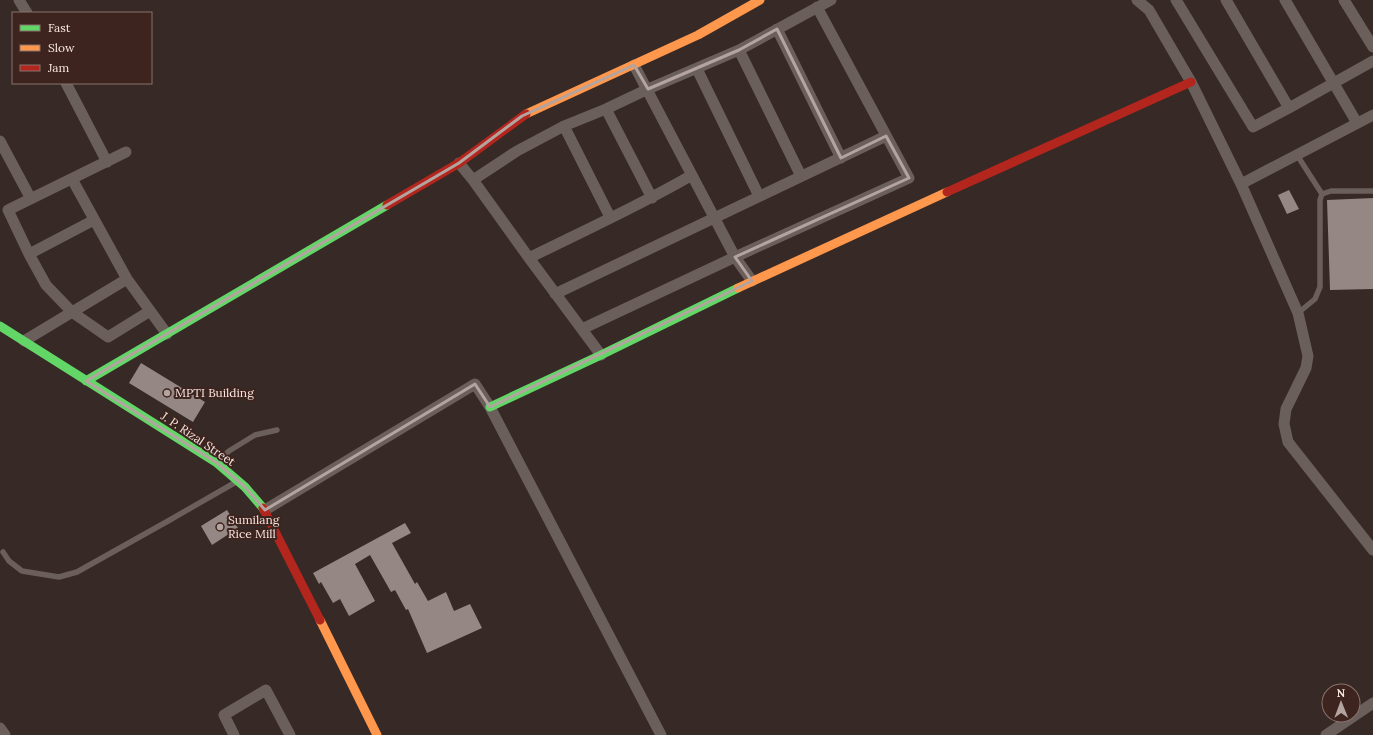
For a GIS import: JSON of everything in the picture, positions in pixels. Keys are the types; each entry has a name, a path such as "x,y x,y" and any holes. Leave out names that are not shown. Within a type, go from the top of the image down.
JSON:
{"street":[{"path":"19,0 26,12"},
{"path":"86,381 459,163 522,116 698,35 760,0"},
{"path":"473,180 518,151 564,126 739,50 831,0"},
{"path":"1137,0 1149,10 1191,82 1241,184 1298,313 1308,356 1306,368 1286,409 1284,424 1288,442 1373,550"},
{"path":"1176,0 1253,127 1373,61"},
{"path":"1226,0 1289,108"},
{"path":"1285,0 1357,123"},
{"path":"1344,0 1373,47"},
{"path":"582,330 735,257 909,178 817,8"},
{"path":"777,29 841,158"},
{"path":"739,50 801,176"},
{"path":"634,65 648,89 735,257 752,281"},
{"path":"697,69 759,196"},
{"path":"490,407 601,355 752,281 1191,82"},
{"path":"67,84 107,162"},
{"path":"606,109 652,198"},
{"path":"1241,184 1373,115"},
{"path":"564,126 610,217"},
{"path":"555,294 886,136"},
{"path":"0,141 31,200"},
{"path":"126,152 8,210 46,285 72,312 108,337 150,311"},
{"path":"459,163 601,355"},
{"path":"529,258 610,217 652,198 692,175"},
{"path":"72,179 127,279 167,334"},
{"path":"29,254 94,220"},
{"path":"24,341 127,279"},
{"name":"J. P. Rizal Street","path":"0,326 217,463 246,487 265,510 377,735"},
{"path":"265,510 474,384 490,407 662,735"},
{"path":"234,735 224,715 266,690 290,735"},
{"path":"1326,735 1373,703"},
{"path":"0,728 4,735"}],"lane":[{"path":"1297,155 1322,194"},
{"path":"1322,194 1331,191 1373,191"},
{"path":"1298,313 1315,299 1320,287 1320,200 1322,194"},
{"path":"217,463 229,451 250,438 277,430"},
{"path":"4,552 9,561 22,571 59,577 78,572 238,481"}],"highlighted area":[{"path":"777,29 841,158 886,136 909,178 735,257 752,281 490,407 475,384 265,510 245,487 217,463 86,381 459,163 522,116 634,65 648,89 739,50"}],"building":[{"path":"1289,190 1299,209 1287,214 1278,195"},
{"path":"1373,198 1373,289 1330,290 1327,200"},
{"name":"MPTI Building","path":"141,363 205,402 193,422 129,383"},
{"name":"Sumilang Rice Mill","path":"227,510 238,528 212,545 201,526"},
{"path":"405,523 411,533 392,543 415,584 417,582 428,601 446,592 454,611 470,604 482,628 427,653 408,609 406,610 395,590 391,592 370,555 355,564 375,601 349,616 340,599 333,603 321,582 319,584 313,573"}],"traffic: fast":[{"path":"86,381 387,205"},
{"path":"490,407 738,288"},
{"path":"0,326 217,463 245,487 263,508"}],"traffic: slow":[{"path":"526,114 698,35 760,0"},
{"path":"738,288 947,192"},
{"path":"320,620 377,735"}],"traffic: jam":[{"path":"947,192 1191,82"},
{"path":"387,205 459,163 526,114"},
{"path":"263,508 320,620"}],"place":[{"name":"MPTI Building","path":"167,393"},
{"name":"Sumilang Rice Mill","path":"220,527"}]}
